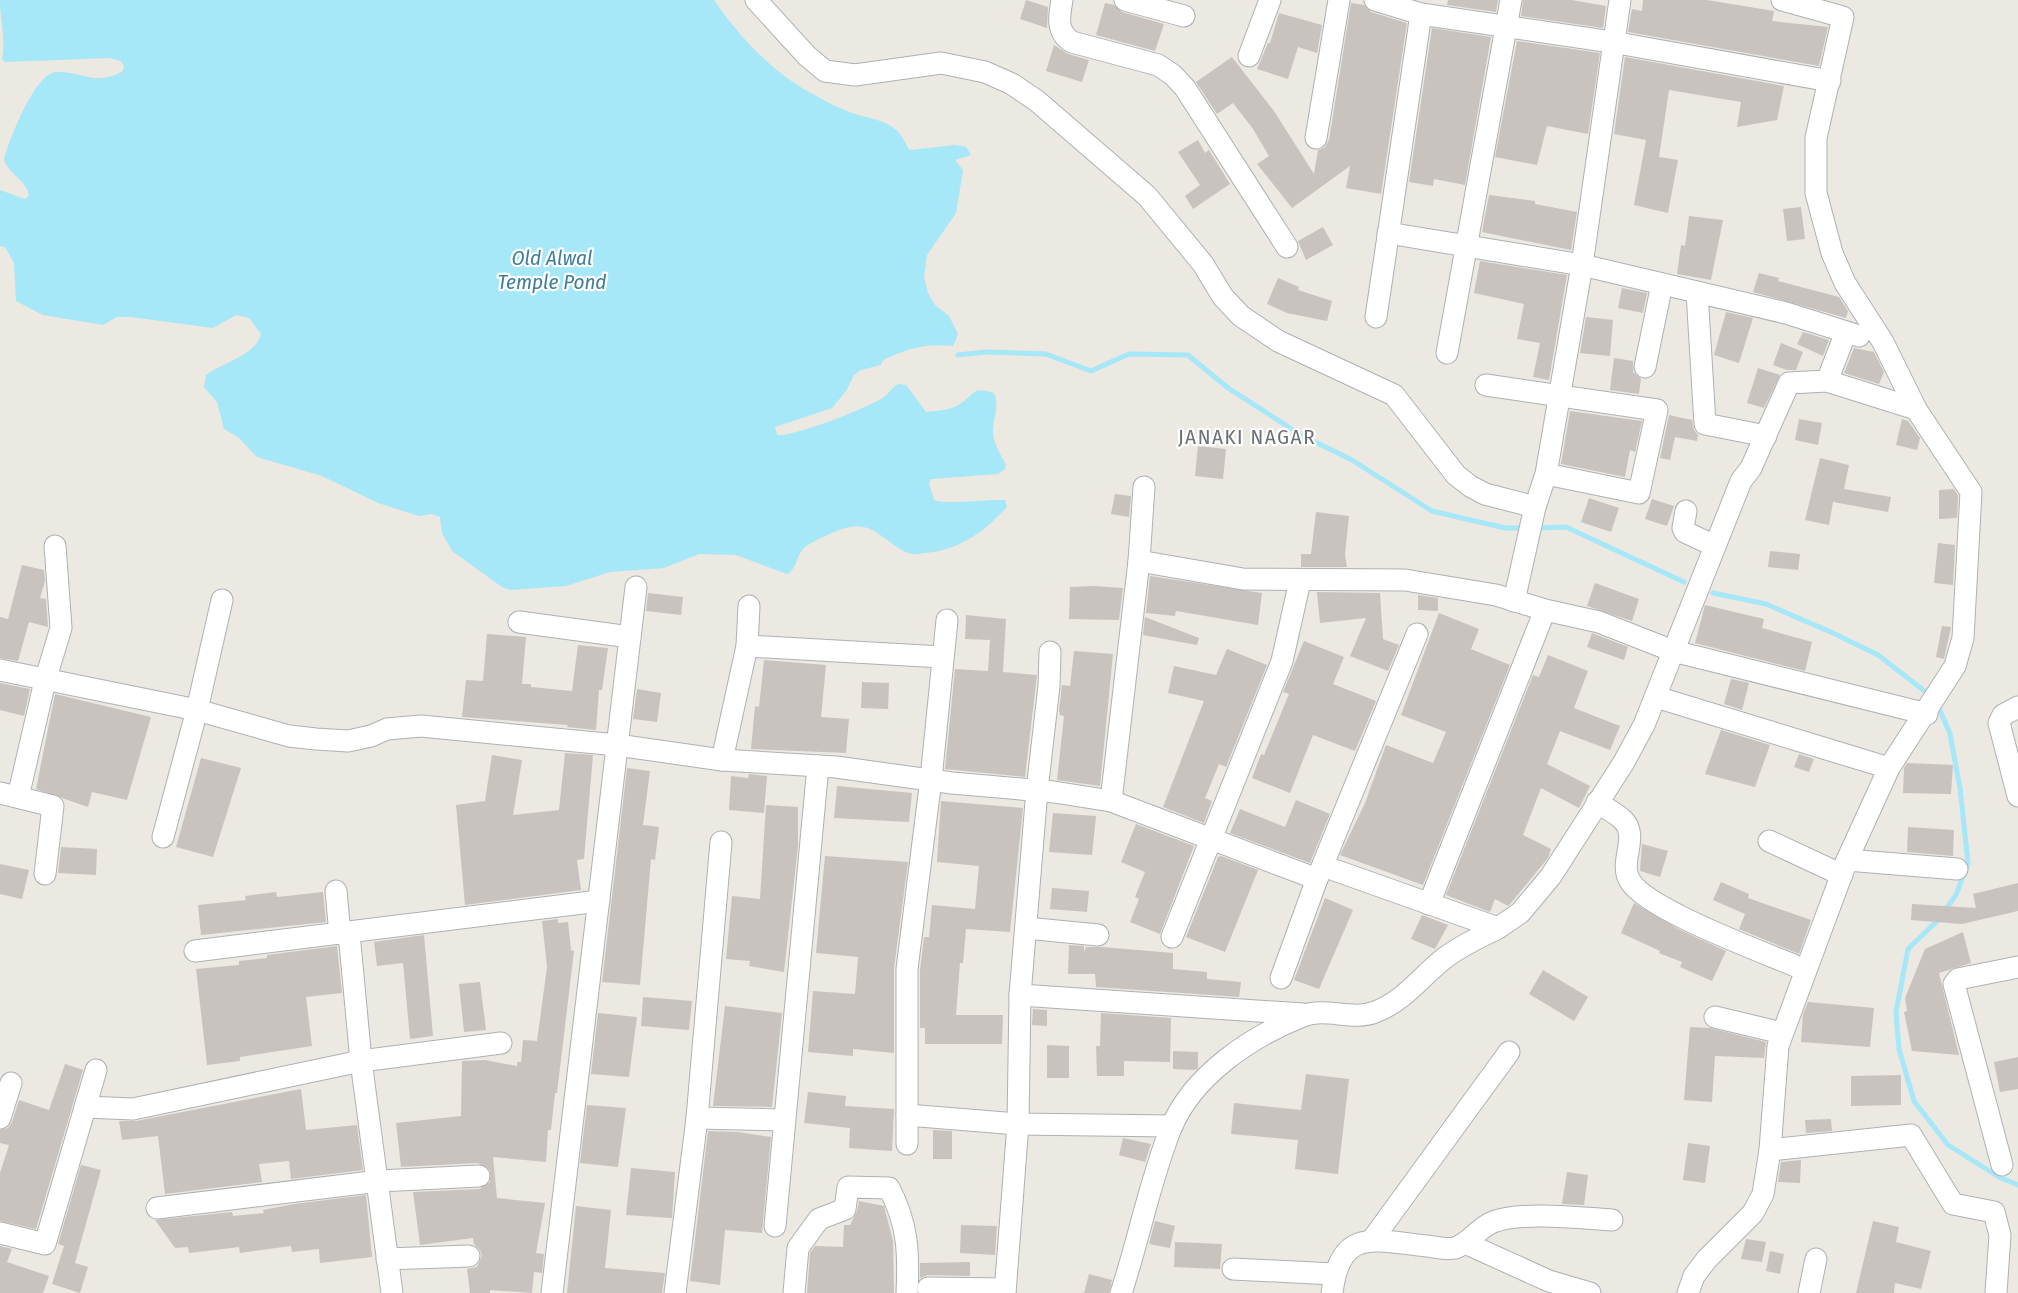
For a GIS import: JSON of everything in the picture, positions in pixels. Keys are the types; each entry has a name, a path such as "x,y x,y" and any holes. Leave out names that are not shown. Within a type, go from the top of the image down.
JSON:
{"street":[{"path":"756,0 807,56 825,70 855,75 941,63 985,72 1012,84 1037,101 1147,196 1203,264 1223,297 1241,316 1278,342 1394,395 1456,475 1485,494 1534,514"},
{"path":"1062,0 1058,21 1065,38 1072,42 1158,65 1185,88 1287,247"},
{"path":"1125,0 1184,16"},
{"path":"1249,56 1270,0"},
{"path":"1316,138 1339,0"},
{"path":"1375,0 1421,14 1611,42 1830,81"},
{"path":"1447,353 1511,0"},
{"path":"1514,601 1534,514 1546,474 1582,265 1611,42 1620,0"},
{"path":"1688,1293 1694,1276 1707,1258 1753,1213 1763,1194 1770,1150 1778,1046 1782,1033 1844,867 1889,768 1927,714 1955,666 1963,638 1971,492 1916,409 1883,342 1845,283 1832,253 1816,193 1816,138 1845,8 1782,0"},
{"path":"1376,316 1421,14"},
{"path":"1388,232 1582,265 1786,313 1883,342"},
{"path":"1645,367 1662,284"},
{"path":"1696,292 1705,424 1766,436"},
{"path":"1827,381 1846,332"},
{"path":"1020,995 1307,1014 1372,1014 1388,1007 1415,987 1444,958 1498,928 1533,900 1624,762 1656,697 1741,481 1751,468 1789,384 1827,381 1916,409"},
{"path":"1486,385 1657,410 1639,493 1546,474"},
{"path":"1111,801 1139,561 1144,487"},
{"path":"1686,512 1683,528 1685,532 1715,546"},
{"path":"45,874 53,806 9,795 61,628 55,546"},
{"path":"1139,561 1243,579 1405,580 1496,595 1545,610 1599,622 1673,651 1927,714"},
{"path":"1172,938 1282,661 1300,581"},
{"path":"552,1293 636,587"},
{"path":"163,837 197,710 222,600"},
{"path":"722,760 747,646 749,606"},
{"path":"1429,904 1545,610"},
{"path":"907,1144 906,969 931,779 947,620"},
{"path":"519,622 630,637"},
{"path":"1281,978 1320,872 1417,634"},
{"path":"747,646 942,657"},
{"path":"928,1287 1005,1291 1018,1124 1020,995 1037,790 1049,687 1050,652"},
{"path":"0,670 45,681 197,710 289,736 348,741 387,729 421,726 617,745 722,760 818,765 1037,790 1111,801 1211,839 1429,904 1498,928"},
{"path":"1656,697 1889,768"},
{"path":"2018,707 2003,715 2000,723 2018,796"},
{"path":"775,1226 783,1120 818,765"},
{"path":"1597,802 1623,820 1629,829 1626,872 1639,892 1668,910 1805,970"},
{"path":"1768,841 1844,867 1957,869"},
{"path":"675,1293 697,1118 721,842"},
{"path":"336,891 379,1181 392,1293"},
{"path":"195,951 599,901"},
{"path":"1026,928 1098,935"},
{"path":"2002,1165 1954,984 1958,979 2018,967"},
{"path":"1121,1293 1172,1126 1196,1090 1218,1065 1274,1028 1307,1014"},
{"path":"1716,1017 1782,1033"},
{"path":"85,1107 133,1109 361,1061 501,1043"},
{"path":"1372,1240 1509,1053"},
{"path":"0,1233 45,1244 96,1070"},
{"path":"0,1118 11,1083"},
{"path":"907,1115 1018,1124 1172,1126"},
{"path":"697,1118 783,1120"},
{"path":"1770,1150 1911,1135 1953,1204 1994,1212 2000,1235 1996,1293"},
{"path":"157,1208 379,1181 479,1176"},
{"path":"794,1293 798,1248 819,1219 845,1209 848,1187 889,1188 900,1209 909,1251 907,1293"},
{"path":"1233,1269 1333,1284 1338,1260 1345,1252 1356,1244 1372,1240 1448,1249 1466,1243 1484,1226 1495,1221 1564,1217 1612,1220"},
{"path":"1466,1243 1549,1281 1590,1293"},
{"path":"387,1259 469,1256"},
{"path":"1809,1293 1816,1259"}],"water":[{"name":"Old Alwal Temple Pond","path":"0,0 714,0 757,52 795,84 843,110 887,124 899,133 910,150 955,145 966,147 971,155 955,160 963,170 956,213 927,255 924,277 928,293 935,305 949,316 958,334 953,346 934,345 901,352 883,360 881,365 861,370 854,375 846,391 832,408 775,427 777,435 798,432 860,409 886,396 898,384 906,385 926,412 953,408 978,391 994,393 996,408 993,436 1006,465 1005,469 998,474 931,479 929,483 934,500 947,502 1005,500 1007,507 971,538 938,551 912,554 896,547 868,528 859,526 833,533 807,545 801,551 793,569 787,574 736,555 699,554 664,568 610,572 566,586 511,590 502,587 452,551 442,533 440,517 432,514 419,516 378,503 322,476 257,457 238,437 224,429 217,402 204,387 206,375 246,353 258,341 261,334 249,318 236,315 213,328 131,317 117,317 103,325 43,315 16,301 14,263 5,247 0,246 0,190 25,199 29,196 28,190 4,160 17,124 32,95 48,75 66,72 105,78 123,71 124,66 121,61 110,58 5,62 2,59"}],"building":[{"path":"1026,0 1048,7 1047,28 1020,19"},
{"path":"1448,0 1498,0 1496,12 1447,5"},
{"path":"1523,0 1572,0 1606,6 1603,28 1521,16"},
{"path":"1643,0 1707,0 1774,11 1772,21 1828,27 1819,66 1628,32 1632,9 1642,11"},
{"path":"1105,3 1114,5 1122,12 1164,24 1155,51 1096,35"},
{"path":"1351,3 1364,5 1371,12 1407,23 1381,194 1346,188 1350,166 1292,208 1257,164 1269,156 1253,129 1233,103 1217,114 1196,82 1232,57 1274,111 1314,174 1318,150 1325,147 1329,140"},
{"path":"1279,13 1322,25 1317,53 1298,47 1288,79 1257,69 1270,43"},
{"path":"1432,28 1491,37 1465,185 1434,179 1433,186 1409,182"},
{"path":"1517,41 1600,53 1588,134 1547,126 1537,165 1495,157"},
{"path":"1054,45 1068,54 1089,60 1082,82 1046,71"},
{"path":"1625,57 1784,86 1777,120 1737,127 1741,102 1669,90 1659,157 1678,160 1668,213 1634,205 1646,140 1614,134"},
{"path":"1198,140 1205,153 1209,150 1230,184 1193,209 1185,196 1200,185 1178,152"},
{"path":"1489,195 1535,201 1535,204 1577,212 1571,250 1482,232"},
{"path":"1801,207 1805,239 1787,241 1783,209"},
{"path":"1689,216 1723,220 1711,280 1677,274 1681,245 1685,246"},
{"path":"1323,227 1333,245 1306,260 1298,241"},
{"path":"1480,261 1567,275 1549,380 1533,377 1540,343 1517,339 1524,304 1474,293"},
{"path":"1759,273 1779,278 1778,281 1839,297 1848,311 1846,318 1753,292"},
{"path":"1278,278 1299,287 1298,290 1332,301 1327,321 1287,313 1267,304"},
{"path":"1622,288 1647,293 1643,313 1618,308"},
{"path":"1726,312 1753,318 1739,363 1714,355"},
{"path":"1586,317 1613,320 1610,356 1580,353"},
{"path":"1803,332 1829,340 1823,356 1797,344"},
{"path":"1781,343 1803,352 1796,370 1787,370 1773,365"},
{"path":"1854,348 1874,352 1884,372 1879,384 1844,373"},
{"path":"1614,358 1633,361 1633,372 1641,379 1639,394 1610,390"},
{"path":"1758,368 1780,375 1764,408 1747,403"},
{"path":"1570,411 1642,421 1635,452 1630,450 1625,477 1561,464"},
{"path":"1669,415 1692,420 1694,430 1698,435 1697,441 1675,437 1670,460 1660,458"},
{"path":"1799,419 1822,423 1818,445 1795,440"},
{"path":"1902,419 1908,421 1920,438 1917,450 1896,445"},
{"path":"1198,446 1226,449 1223,479 1195,476"},
{"path":"1820,458 1849,465 1844,489 1891,497 1888,512 1833,502 1829,525 1805,520"},
{"path":"1954,489 1958,496 1957,518 1939,519 1939,490"},
{"path":"1115,494 1131,496 1129,517 1111,514"},
{"path":"1589,498 1619,508 1611,532 1581,522"},
{"path":"1652,499 1674,506 1667,526 1645,519"},
{"path":"1316,512 1349,516 1345,555 1347,567 1301,567 1301,554 1311,554"},
{"path":"1938,543 1955,545 1953,585 1934,583"},
{"path":"1770,551 1800,554 1798,570 1768,567"},
{"path":"22,565 44,570 45,581 40,598 46,599 48,627 29,622 18,661 0,658 0,617 8,619"},
{"path":"1150,576 1262,593 1258,625 1176,611 1175,616 1146,613"},
{"path":"1595,583 1639,599 1632,621 1587,606"},
{"path":"1070,587 1123,588 1119,620 1069,619"},
{"path":"1317,592 1380,593 1383,639 1399,645 1388,671 1350,656 1366,618 1320,623"},
{"path":"648,593 683,597 681,615 646,611"},
{"path":"1418,595 1438,598 1438,611 1418,610"},
{"path":"1705,605 1764,619 1762,628 1812,642 1805,671 1695,643"},
{"path":"1439,613 1479,629 1471,649 1510,665 1423,885 1340,855 1365,803 1386,745 1433,763 1446,732 1401,715"},
{"path":"966,615 1006,619 1003,672 1037,675 1025,777 945,769 955,669 988,671 990,640 965,639"},
{"path":"1145,617 1199,638 1197,645 1143,635"},
{"path":"1942,626 1951,627 1944,659 1936,657"},
{"path":"1592,633 1628,647 1624,660 1587,647"},
{"path":"487,634 526,637 522,684 531,684 531,687 572,691 578,645 608,648 602,690 599,690 596,730 567,727 568,725 462,717 466,680 483,681"},
{"path":"1304,641 1344,657 1333,684 1376,701 1355,751 1313,735 1290,793 1252,778 1289,694 1283,692"},
{"path":"1227,649 1267,665 1226,767 1219,764 1205,798 1212,801 1204,823 1163,807 1204,701 1168,693 1174,666 1216,675"},
{"path":"1074,651 1113,654 1100,786 1057,780 1064,716 1060,715 1059,710 1062,685 1070,686"},
{"path":"1548,655 1588,671 1574,708 1620,726 1610,750 1560,731 1547,764 1590,786 1579,808 1541,788 1523,835 1551,849 1548,858 1508,906 1495,899 1490,912 1446,895 1533,675 1539,677"},
{"path":"764,660 826,665 821,717 849,719 846,753 751,749 755,706 759,707"},
{"path":"1731,679 1749,683 1742,710 1724,704"},
{"path":"862,682 889,683 888,709 861,708"},
{"path":"0,683 30,689 24,716 0,710"},
{"path":"637,689 661,693 657,722 633,719"},
{"path":"55,694 151,717 127,800 92,792 88,807 36,789"},
{"path":"1721,730 1770,745 1755,787 1705,774"},
{"path":"565,753 593,755 584,859 577,860 581,890 465,905 456,805 485,801 492,755 522,760 513,815 559,810"},
{"path":"1799,754 1814,759 1809,772 1794,767"},
{"path":"201,758 241,768 213,857 176,847"},
{"path":"1907,763 1953,765 1951,794 1903,793 1904,768"},
{"path":"627,768 650,771 643,825 659,827 655,860 651,859 640,985 602,982"},
{"path":"749,774 767,776 764,813 729,810 731,776 748,778"},
{"path":"837,786 912,793 909,822 834,818"},
{"path":"1296,800 1330,814 1310,863 1230,833 1240,809 1285,827"},
{"path":"941,801 1023,808 1010,932 966,929 963,963 960,963 956,1015 1003,1015 1002,1044 925,1044 925,1028 920,1028 920,970 924,937 929,937 932,905 975,909 979,866 937,862"},
{"path":"766,805 798,807 798,846 784,972 749,966 750,961 726,959 732,896 760,899"},
{"path":"1053,813 1096,816 1092,855 1049,852"},
{"path":"1136,824 1194,846 1160,934 1130,922 1139,899 1135,897 1145,872 1121,862"},
{"path":"1908,827 1954,830 1953,856 1907,852"},
{"path":"1642,844 1668,851 1660,877 1640,871"},
{"path":"61,847 97,849 96,875 58,873"},
{"path":"825,856 908,862 894,968 894,1053 853,1049 853,1056 808,1052 813,991 855,994 858,957 816,953"},
{"path":"1221,856 1258,870 1225,952 1186,937 1218,857"},
{"path":"0,864 29,870 22,899 0,894"},
{"path":"1721,882 1749,894 1748,898 1811,920 1799,954 1739,929 1745,914 1713,900"},
{"path":"2018,883 2018,911 1962,924 1911,920 1912,904 1976,908 1973,894"},
{"path":"1052,888 1089,891 1087,912 1050,909"},
{"path":"276,892 277,897 323,892 326,922 201,935 198,905 246,900 245,896"},
{"path":"1325,898 1353,910 1319,989 1294,980"},
{"path":"1634,903 1678,929 1726,951 1712,981 1680,967 1682,962 1621,933"},
{"path":"1422,915 1448,925 1435,949 1411,939"},
{"path":"558,919 558,923 568,922 571,950 574,951 557,1093 555,1093 551,1130 548,1130 546,1162 493,1157 497,1198 545,1203 536,1253 544,1254 542,1273 534,1272 532,1293 490,1290 490,1293 470,1293 467,1269 477,1267 482,1256 480,1250 474,1244 473,1238 420,1245 413,1192 480,1189 490,1182 490,1170 478,1163 401,1167 396,1123 461,1116 462,1061 485,1060 517,1066 517,1062 521,1062 523,1040 537,1041 547,967 542,921"},
{"path":"1963,932 1971,963 1939,973 1959,1055 1912,1051 1904,1012 1907,1011 1905,998 1925,949"},
{"path":"424,935 433,1036 410,1039 403,963 377,966 374,942"},
{"path":"1069,945 1084,946 1084,952 1086,947 1102,947 1173,953 1173,969 1207,972 1207,979 1241,982 1239,997 1096,987 1095,974 1068,974"},
{"path":"337,946 342,993 306,997 312,1046 240,1057 240,1061 207,1065 196,969 239,965 239,961 267,958 267,955"},
{"path":"1543,970 1588,997 1574,1021 1529,994"},
{"path":"480,982 486,1030 464,1032 459,984"},
{"path":"643,997 692,1001 689,1030 641,1026"},
{"path":"1808,1002 1874,1008 1870,1047 1801,1042 1803,1014"},
{"path":"725,1006 782,1013 772,1107 713,1106"},
{"path":"1033,1009 1047,1010 1047,1026 1032,1025"},
{"path":"598,1013 637,1017 629,1077 591,1074"},
{"path":"1101,1013 1171,1018 1170,1062 1124,1061 1124,1076 1097,1076 1096,1046 1100,1046"},
{"path":"1690,1027 1710,1028 1766,1042 1764,1058 1715,1056 1712,1102 1684,1100"},
{"path":"1047,1045 1069,1046 1069,1078 1047,1078"},
{"path":"1173,1051 1198,1052 1198,1068 1196,1070 1173,1069"},
{"path":"2018,1057 2018,1089 2000,1092 1994,1062"},
{"path":"65,1064 83,1070 36,1229 0,1221 0,1173 9,1145 0,1143 0,1130 8,1128 12,1122 19,1100 49,1110"},
{"path":"1306,1074 1349,1079 1338,1174 1295,1169 1298,1140 1231,1134 1234,1103 1301,1110"},
{"path":"1901,1075 1901,1105 1851,1106 1851,1076"},
{"path":"301,1089 306,1130 357,1125 363,1170 291,1179 289,1161 259,1164 262,1182 165,1194 158,1136 122,1140 119,1121 136,1121"},
{"path":"808,1092 846,1096 845,1106 894,1109 892,1151 849,1148 850,1128 804,1123"},
{"path":"587,1105 626,1108 618,1167 580,1163"},
{"path":"1831,1119 1832,1131 1806,1133 1805,1120"},
{"path":"933,1130 952,1131 952,1159 933,1159"},
{"path":"708,1131 738,1132 771,1137 762,1233 725,1230 720,1285 690,1281"},
{"path":"1123,1138 1151,1144 1145,1162 1119,1155"},
{"path":"1688,1143 1710,1146 1705,1183 1683,1180"},
{"path":"1801,1160 1800,1183 1778,1182 1781,1162"},
{"path":"81,1165 101,1170 75,1263 88,1267 80,1293 52,1284 64,1246 58,1244"},
{"path":"631,1168 675,1172 672,1218 626,1215"},
{"path":"1567,1172 1588,1175 1584,1205 1562,1204"},
{"path":"366,1195 372,1257 320,1263 319,1249 292,1252 291,1246 240,1253 239,1247 189,1253 188,1247 175,1248 155,1220 232,1212 233,1216 264,1213 263,1210 294,1204"},
{"path":"859,1201 884,1206 893,1241 894,1293 807,1293 810,1253 815,1246 843,1247 844,1225 850,1225"},
{"path":"576,1206 611,1210 605,1268 665,1273 662,1293 567,1293"},
{"path":"1155,1221 1175,1226 1170,1248 1149,1244"},
{"path":"1873,1221 1899,1227 1896,1242 1931,1251 1921,1289 1895,1283 1894,1293 1856,1293"},
{"path":"961,1225 997,1226 995,1255 960,1253"},
{"path":"1746,1239 1766,1242 1762,1262 1741,1259"},
{"path":"1175,1242 1222,1244 1220,1269 1174,1267"},
{"path":"0,1246 12,1249 7,1262 49,1276 43,1293 0,1293"},
{"path":"1770,1251 1784,1254 1780,1274 1766,1271"},
{"path":"970,1262 970,1276 928,1275 920,1278 920,1263"},
{"path":"1089,1274 1112,1280 1109,1293 1084,1293"}],"waterway":[{"path":"958,355 986,352 1046,354 1091,371 1129,354 1188,355 1228,388 1301,435 1352,460 1432,511 1505,528 1526,528"},
{"path":"1536,528 1566,527 1684,582"},
{"path":"1713,593 1766,604 1833,633 1878,655 1931,696"},
{"path":"1937,703 1950,734 1960,788 1968,863 1956,895 1936,922 1908,949 1896,1012 1899,1049 1914,1101 1948,1145 1999,1177 2018,1185"}],"district":[{"name":"JANAKI NAGAR","path":"1247,437"}]}
